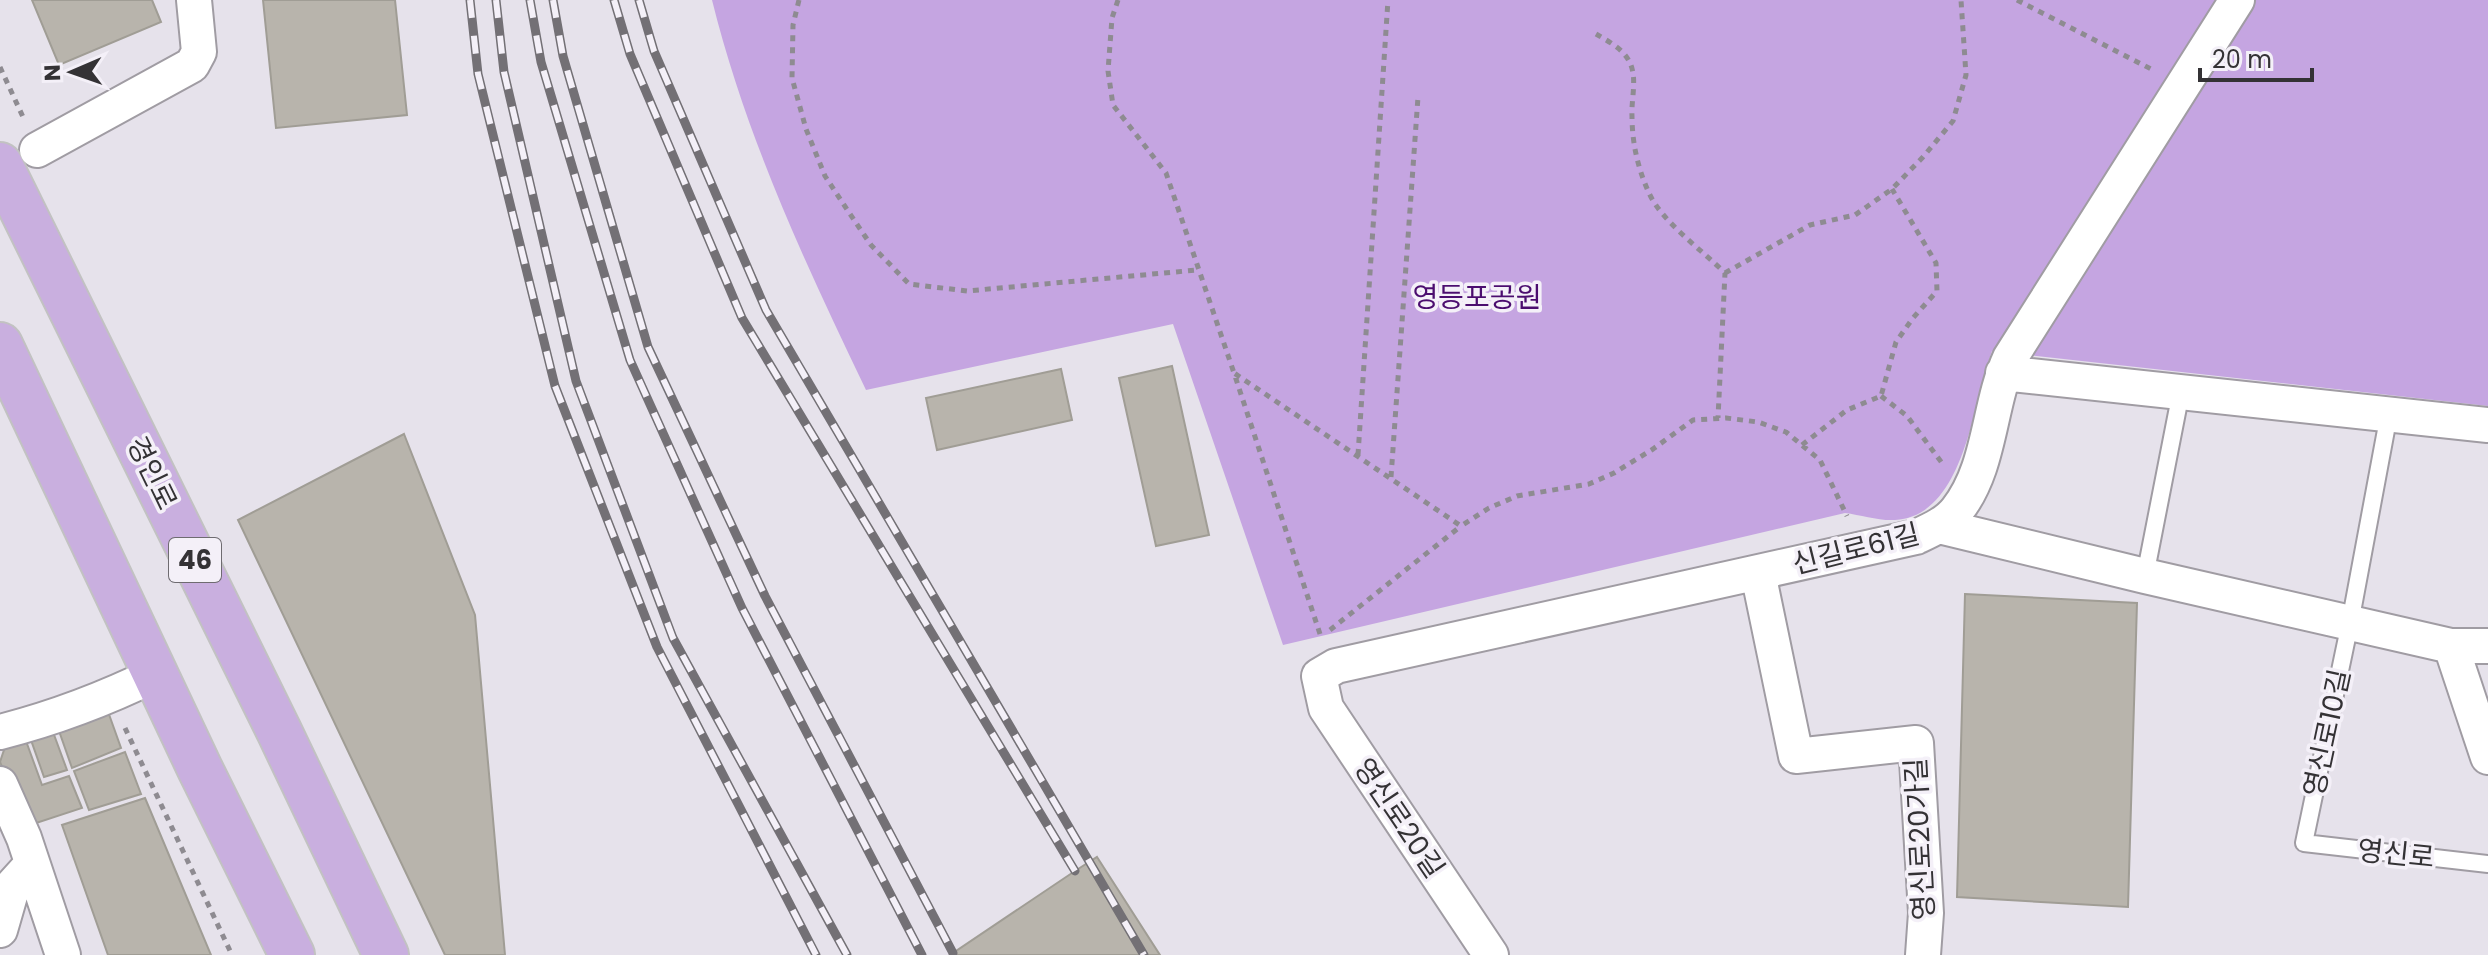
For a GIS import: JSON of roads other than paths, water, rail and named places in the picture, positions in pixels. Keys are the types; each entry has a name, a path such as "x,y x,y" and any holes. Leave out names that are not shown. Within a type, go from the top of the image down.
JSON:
{"main road":[{"name":"경인로","path":"19,158 279,731 386,955"},
{"path":"0,345 292,955"}],"street":[{"path":"19,158 192,65 199,52 194,0"},
{"name":"신길로61길","path":"1319,676 1336,666 1916,537 1939,526 1957,510 1979,468 2003,373 2037,313 2237,0"},
{"path":"2003,373 2488,425"},
{"path":"1939,526 2451,646 2488,646"},
{"name":"영신로20가길","path":"1758,573 1796,756 1916,743 1926,913 1923,955"},
{"path":"2451,646 2488,757"},
{"path":"0,732 55,718 156,674"},
{"name":"영신로20길","path":"1319,676 1326,708 1491,955"},
{"path":"0,784 63,955"},
{"path":"0,930 13,885 32,864"}],"lane":[{"path":"2145,576 2181,392"},
{"name":"영신로10길","path":"2304,843 2389,414"},
{"name":"영신로","path":"2304,843 2488,864"}],"railway":[{"path":"470,0 478,74 555,386 657,647 816,955"},
{"path":"496,0 504,72 576,381 673,638 847,955"},
{"path":"530,0 541,62 630,360 742,608 922,955"},
{"path":"553,0 563,56 648,347 765,596 953,953"},
{"path":"614,0 630,54 742,318 1075,871"},
{"path":"639,0 654,51 766,310 1144,955"}],"park label":[{"name":"영등포공원","path":"1477,297"}]}
